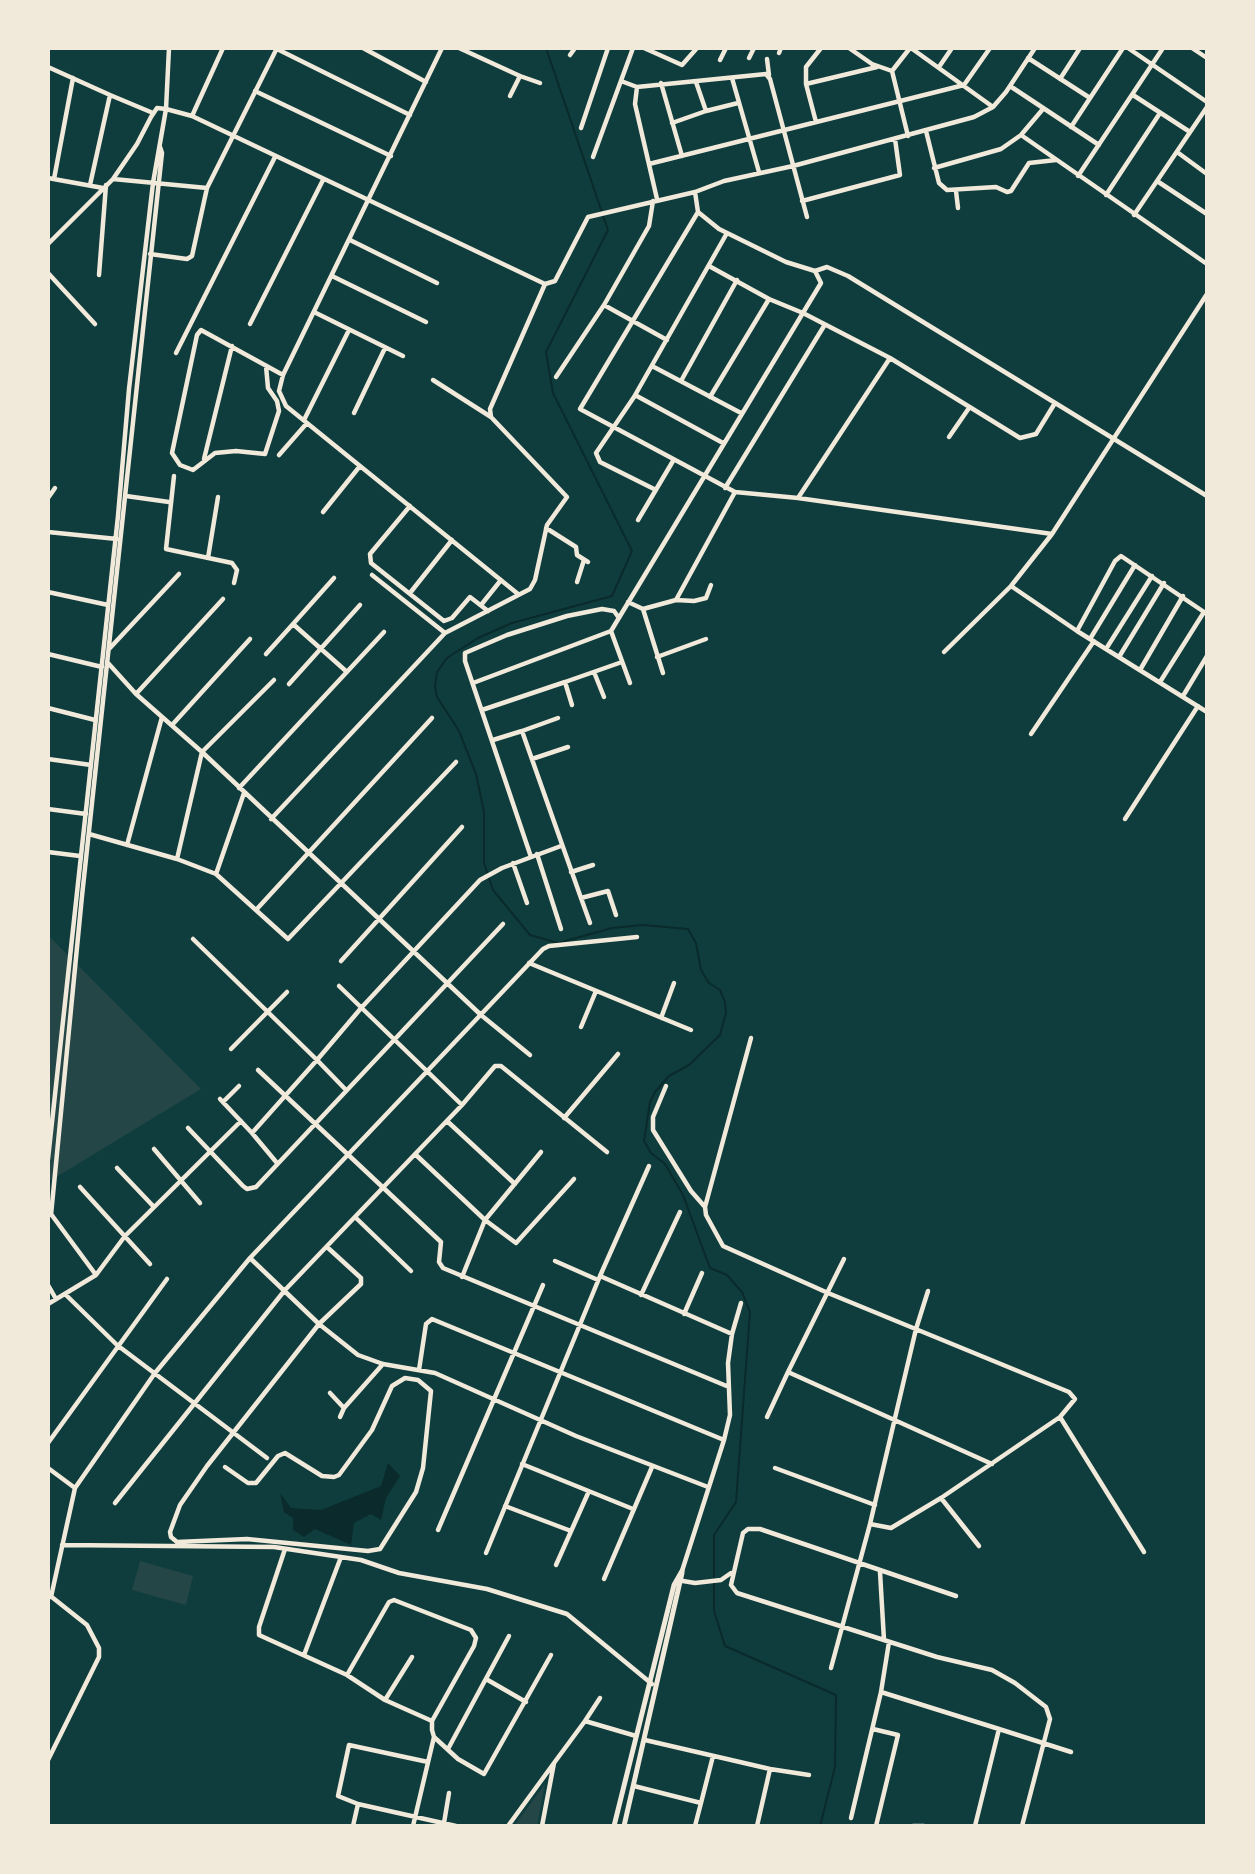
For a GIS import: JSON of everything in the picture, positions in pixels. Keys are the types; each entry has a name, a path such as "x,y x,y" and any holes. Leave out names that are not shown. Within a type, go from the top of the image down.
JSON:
{"street":[{"path":"48,1159 95,720 109,649 129,389 166,109 169,48"},
{"path":"192,116 223,48"},
{"path":"150,254 187,260 192,256 207,188 277,48 410,115"},
{"path":"363,48 426,81"},
{"path":"442,48 283,375 279,391 286,406 518,594"},
{"path":"459,48 540,83"},
{"path":"570,55 575,48"},
{"path":"581,128 608,48"},
{"path":"592,157 633,48"},
{"path":"644,48 682,65 697,48"},
{"path":"720,60 726,48"},
{"path":"749,58 754,48"},
{"path":"816,122 806,84 806,67 821,48"},
{"path":"849,48 879,66 892,70"},
{"path":"892,70 910,48 993,107"},
{"path":"939,67 952,48"},
{"path":"649,164 964,85 990,48"},
{"path":"48,244 113,179 137,144 157,108 192,116 545,284 555,281 581,226 588,217 695,192 759,172 793,166 896,140 974,117 993,107 1035,48"},
{"path":"1060,79 1080,48"},
{"path":"1071,127 1123,48"},
{"path":"1128,48 1207,102"},
{"path":"1078,176 1163,48"},
{"path":"1192,48 1207,58"},
{"path":"1028,58 1090,98"},
{"path":"766,59 782,131 807,217"},
{"path":"806,84 879,66"},
{"path":"48,67 153,113"},
{"path":"892,70 908,136"},
{"path":"621,81 637,87 661,82 696,82 769,75"},
{"path":"510,96 520,76"},
{"path":"73,78 51,178 105,186"},
{"path":"732,78 759,172"},
{"path":"661,82 682,156"},
{"path":"696,82 706,111"},
{"path":"1010,86 1099,145"},
{"path":"556,377 604,305 649,226 655,200 635,104 637,87"},
{"path":"255,91 391,156"},
{"path":"90,185 110,95"},
{"path":"1133,95 1190,132"},
{"path":"672,123 738,103"},
{"path":"1134,215 1207,107"},
{"path":"934,168 1000,149 1021,135 1043,109"},
{"path":"1107,195 1160,113"},
{"path":"926,131 939,183 947,190 996,187 1011,192 1029,163 1056,160"},
{"path":"1021,135 1207,264"},
{"path":"802,201 900,175 896,140"},
{"path":"1177,152 1206,172"},
{"path":"176,353 275,157"},
{"path":"113,179 207,188"},
{"path":"250,324 323,180"},
{"path":"1157,181 1207,214"},
{"path":"51,1215 105,666 108,605 126,496 156,183"},
{"path":"99,275 105,186"},
{"path":"956,191 958,208"},
{"path":"695,192 698,212 579,409 735,492 798,498 1052,534"},
{"path":"698,212 727,233 786,262 815,271 826,267 848,276 1207,496"},
{"path":"656,490 596,458 596,453 635,395 727,233"},
{"path":"350,240 437,283"},
{"path":"709,266 769,299 803,313 824,326 890,358 1020,438 1036,434 1056,403"},
{"path":"473,683 611,632 741,413 821,284 815,271"},
{"path":"48,273 95,324"},
{"path":"332,276 426,322"},
{"path":"681,381 737,280"},
{"path":"491,417 490,409 545,284"},
{"path":"944,652 1011,586 1052,534 1207,294"},
{"path":"710,397 769,299"},
{"path":"604,305 667,340"},
{"path":"314,312 403,356"},
{"path":"725,488 824,326"},
{"path":"266,366 268,388 277,401 279,411 268,451 260,455 236,451 215,453 204,459 193,470 188,470 175,460 172,453 197,335 204,330 283,375"},
{"path":"279,454 305,422 349,330"},
{"path":"204,459 232,346"},
{"path":"354,413 385,348"},
{"path":"798,498 890,358"},
{"path":"652,366 741,413"},
{"path":"271,819 446,633 530,589 535,580 546,528 567,497 491,417 433,380"},
{"path":"635,395 723,443"},
{"path":"949,437 969,408"},
{"path":"638,520 673,461"},
{"path":"322,512 360,466"},
{"path":"174,476 169,502 166,549 236,566 234,583"},
{"path":"48,498 55,488"},
{"path":"676,600 735,492"},
{"path":"126,496 169,502"},
{"path":"208,558 218,497"},
{"path":"410,506 370,557 371,562 444,621 452,618 470,597 488,611"},
{"path":"546,528 576,547 577,555 586,561 577,582"},
{"path":"48,532 118,539"},
{"path":"410,593 452,540"},
{"path":"1077,631 1115,561 1121,556 1135,564 1206,613 1160,682"},
{"path":"1031,734 1092,640 1135,564"},
{"path":"109,649 179,574"},
{"path":"372,575 446,633"},
{"path":"1106,649 1152,576"},
{"path":"266,654 334,578"},
{"path":"481,604 501,580"},
{"path":"1119,657 1164,583"},
{"path":"628,602 643,609 676,600 694,601 706,598 711,585"},
{"path":"1011,586 1077,631 1203,709"},
{"path":"48,592 108,605"},
{"path":"1140,670 1183,596"},
{"path":"136,694 223,600"},
{"path":"289,684 360,605"},
{"path":"531,856 465,661 465,653 547,623 602,609 609,609 619,618"},
{"path":"643,609 663,673"},
{"path":"293,624 347,672"},
{"path":"239,788 384,632"},
{"path":"611,632 630,683"},
{"path":"172,725 250,639"},
{"path":"657,657 706,639"},
{"path":"48,654 105,666 172,725 481,1015 530,1055"},
{"path":"1183,696 1207,656"},
{"path":"482,710 622,662"},
{"path":"594,672 604,698"},
{"path":"177,859 202,753 274,680"},
{"path":"565,682 572,705"},
{"path":"1125,819 1207,704"},
{"path":"48,708 95,720"},
{"path":"127,845 162,717"},
{"path":"256,910 432,717"},
{"path":"493,740 558,718"},
{"path":"522,731 590,923"},
{"path":"532,759 568,747"},
{"path":"48,759 91,765"},
{"path":"89,834 177,859 216,874 288,939 456,762"},
{"path":"216,874 244,793"},
{"path":"48,809 86,814"},
{"path":"341,962 462,827"},
{"path":"252,1132 285,1098 362,1007 480,880 502,867 561,846"},
{"path":"48,852 80,856"},
{"path":"537,854 561,929"},
{"path":"513,863 527,903"},
{"path":"571,872 593,865"},
{"path":"581,898 608,891 616,915"},
{"path":"74,919 80,920"},
{"path":"188,1128 208,1152 247,1189 256,1186 314,1122 449,984 503,924"},
{"path":"48,1760 99,1657 96,1642 87,1625 50,1595 75,1488 155,1373 250,1258 529,963 549,946 637,937"},
{"path":"193,939 345,1090"},
{"path":"71,944 78,945"},
{"path":"529,963 691,1030"},
{"path":"661,1018 674,983"},
{"path":"339,986 462,1105"},
{"path":"581,1027 596,991"},
{"path":"231,1049 287,992"},
{"path":"751,1038 705,1207 706,1215 723,1246 828,1293 1069,1392 1075,1399 1060,1417 941,1498 891,1528 870,1524"},
{"path":"564,1118 618,1054"},
{"path":"115,1503 285,1290 498,1065 607,1152"},
{"path":"258,1070 285,1098 348,1153 382,1189 441,1242 440,1265 462,1277 729,1387"},
{"path":"239,1086 221,1101 252,1132 277,1163"},
{"path":"666,1086 653,1118 653,1130 691,1191 705,1207"},
{"path":"48,1304 96,1275 125,1236 241,1121"},
{"path":"447,1121 515,1184"},
{"path":"154,1149 182,1179 200,1203"},
{"path":"462,1277 485,1220 541,1152"},
{"path":"415,1154 485,1220 516,1243 574,1179"},
{"path":"486,1553 579,1325 649,1166"},
{"path":"117,1168 154,1207"},
{"path":"80,1187 150,1264"},
{"path":"48,1209 96,1275"},
{"path":"641,1295 680,1212"},
{"path":"355,1217 411,1271"},
{"path":"225,1467 252,1484 256,1483 278,1456 285,1453 322,1476 334,1477 349,1465 372,1430 392,1386 405,1378 418,1380 431,1391 423,1468 416,1492 380,1549 368,1551 247,1539 177,1542 170,1532 180,1505 207,1466 319,1324 362,1281 327,1247"},
{"path":"250,1258 319,1324 358,1355 383,1364 435,1373 652,1467 708,1487"},
{"path":"767,1417 844,1259"},
{"path":"555,1261 732,1334"},
{"path":"684,1314 702,1273"},
{"path":"48,1443 167,1279"},
{"path":"48,1285 56,1299"},
{"path":"438,1530 543,1285"},
{"path":"831,1668 860,1565 916,1329 928,1292"},
{"path":"64,1294 117,1345 267,1458"},
{"path":"614,1826 649,1682 678,1580 724,1440 730,1415 732,1334 741,1303"},
{"path":"419,1370 426,1324 429,1320 514,1352 724,1440"},
{"path":"340,1418 344,1408 383,1364"},
{"path":"788,1372 992,1464"},
{"path":"330,1393 344,1408"},
{"path":"1060,1417 1144,1552"},
{"path":"522,1464 633,1509"},
{"path":"604,1579 652,1467"},
{"path":"48,1468 75,1488"},
{"path":"775,1468 875,1505"},
{"path":"556,1566 589,1491"},
{"path":"941,1498 979,1546"},
{"path":"505,1506 571,1531"},
{"path":"956,1596 880,1572 760,1528 753,1528 743,1533 731,1585 734,1591 938,1658 992,1670 1015,1683 1046,1707 1050,1713 1022,1826"},
{"path":"62,1545 285,1549 362,1560 399,1573 487,1589 559,1610 581,1624 649,1682 657,1686"},
{"path":"285,1549 259,1627 259,1635 347,1675 385,1700 432,1721"},
{"path":"304,1655 341,1557"},
{"path":"678,1580 695,1583 721,1580 733,1570"},
{"path":"850,1818 882,1692 886,1641 880,1572"},
{"path":"624,1826 657,1686 678,1580"},
{"path":"347,1675 389,1602 394,1600 471,1630 476,1638 474,1646 432,1721 434,1737 412,1826"},
{"path":"448,1749 509,1636"},
{"path":"434,1737 458,1759 484,1774 526,1702 550,1655"},
{"path":"385,1700 412,1657"},
{"path":"486,1679 526,1702"},
{"path":"882,1692 1071,1752"},
{"path":"507,1826 600,1698"},
{"path":"585,1721 636,1736"},
{"path":"873,1729 898,1735 876,1826"},
{"path":"975,1826 999,1729"},
{"path":"645,1740 770,1769 809,1775"},
{"path":"428,1762 349,1745 338,1796 358,1804 456,1826"},
{"path":"695,1826 713,1756"},
{"path":"542,1826 554,1764"},
{"path":"757,1826 770,1769"},
{"path":"634,1786 701,1803"},
{"path":"444,1823 449,1793"},
{"path":"353,1826 358,1804"},
{"path":"913,1826 924,1826"}],"shaded area":[{"path":"48,935 201,1089 48,1182"},
{"path":"388,1463 400,1476 386,1498 381,1520 371,1514 354,1523 351,1545 315,1529 304,1537 293,1530 293,1518 284,1512 280,1493 291,1508 321,1510 381,1486"},
{"path":"140,1561 193,1576 186,1605 132,1590"},
{"path":"545,1784 537,1826 514,1826"}],"waterway":[{"path":"546,48 608,230 546,352 553,393 632,551 612,596 512,623 478,638 447,658 437,672 435,686 437,697 459,731 476,774 484,812 484,863 493,890 530,935 558,943 612,928 643,925 688,929 696,943 701,970 709,983 720,990 725,1002 726,1013 720,1035 689,1065 669,1076 655,1092 650,1102 644,1141 651,1153 665,1164 683,1195 710,1268 727,1275 742,1292 750,1312 736,1502 714,1535 714,1611 725,1646 836,1695 835,1767 820,1826"}]}
